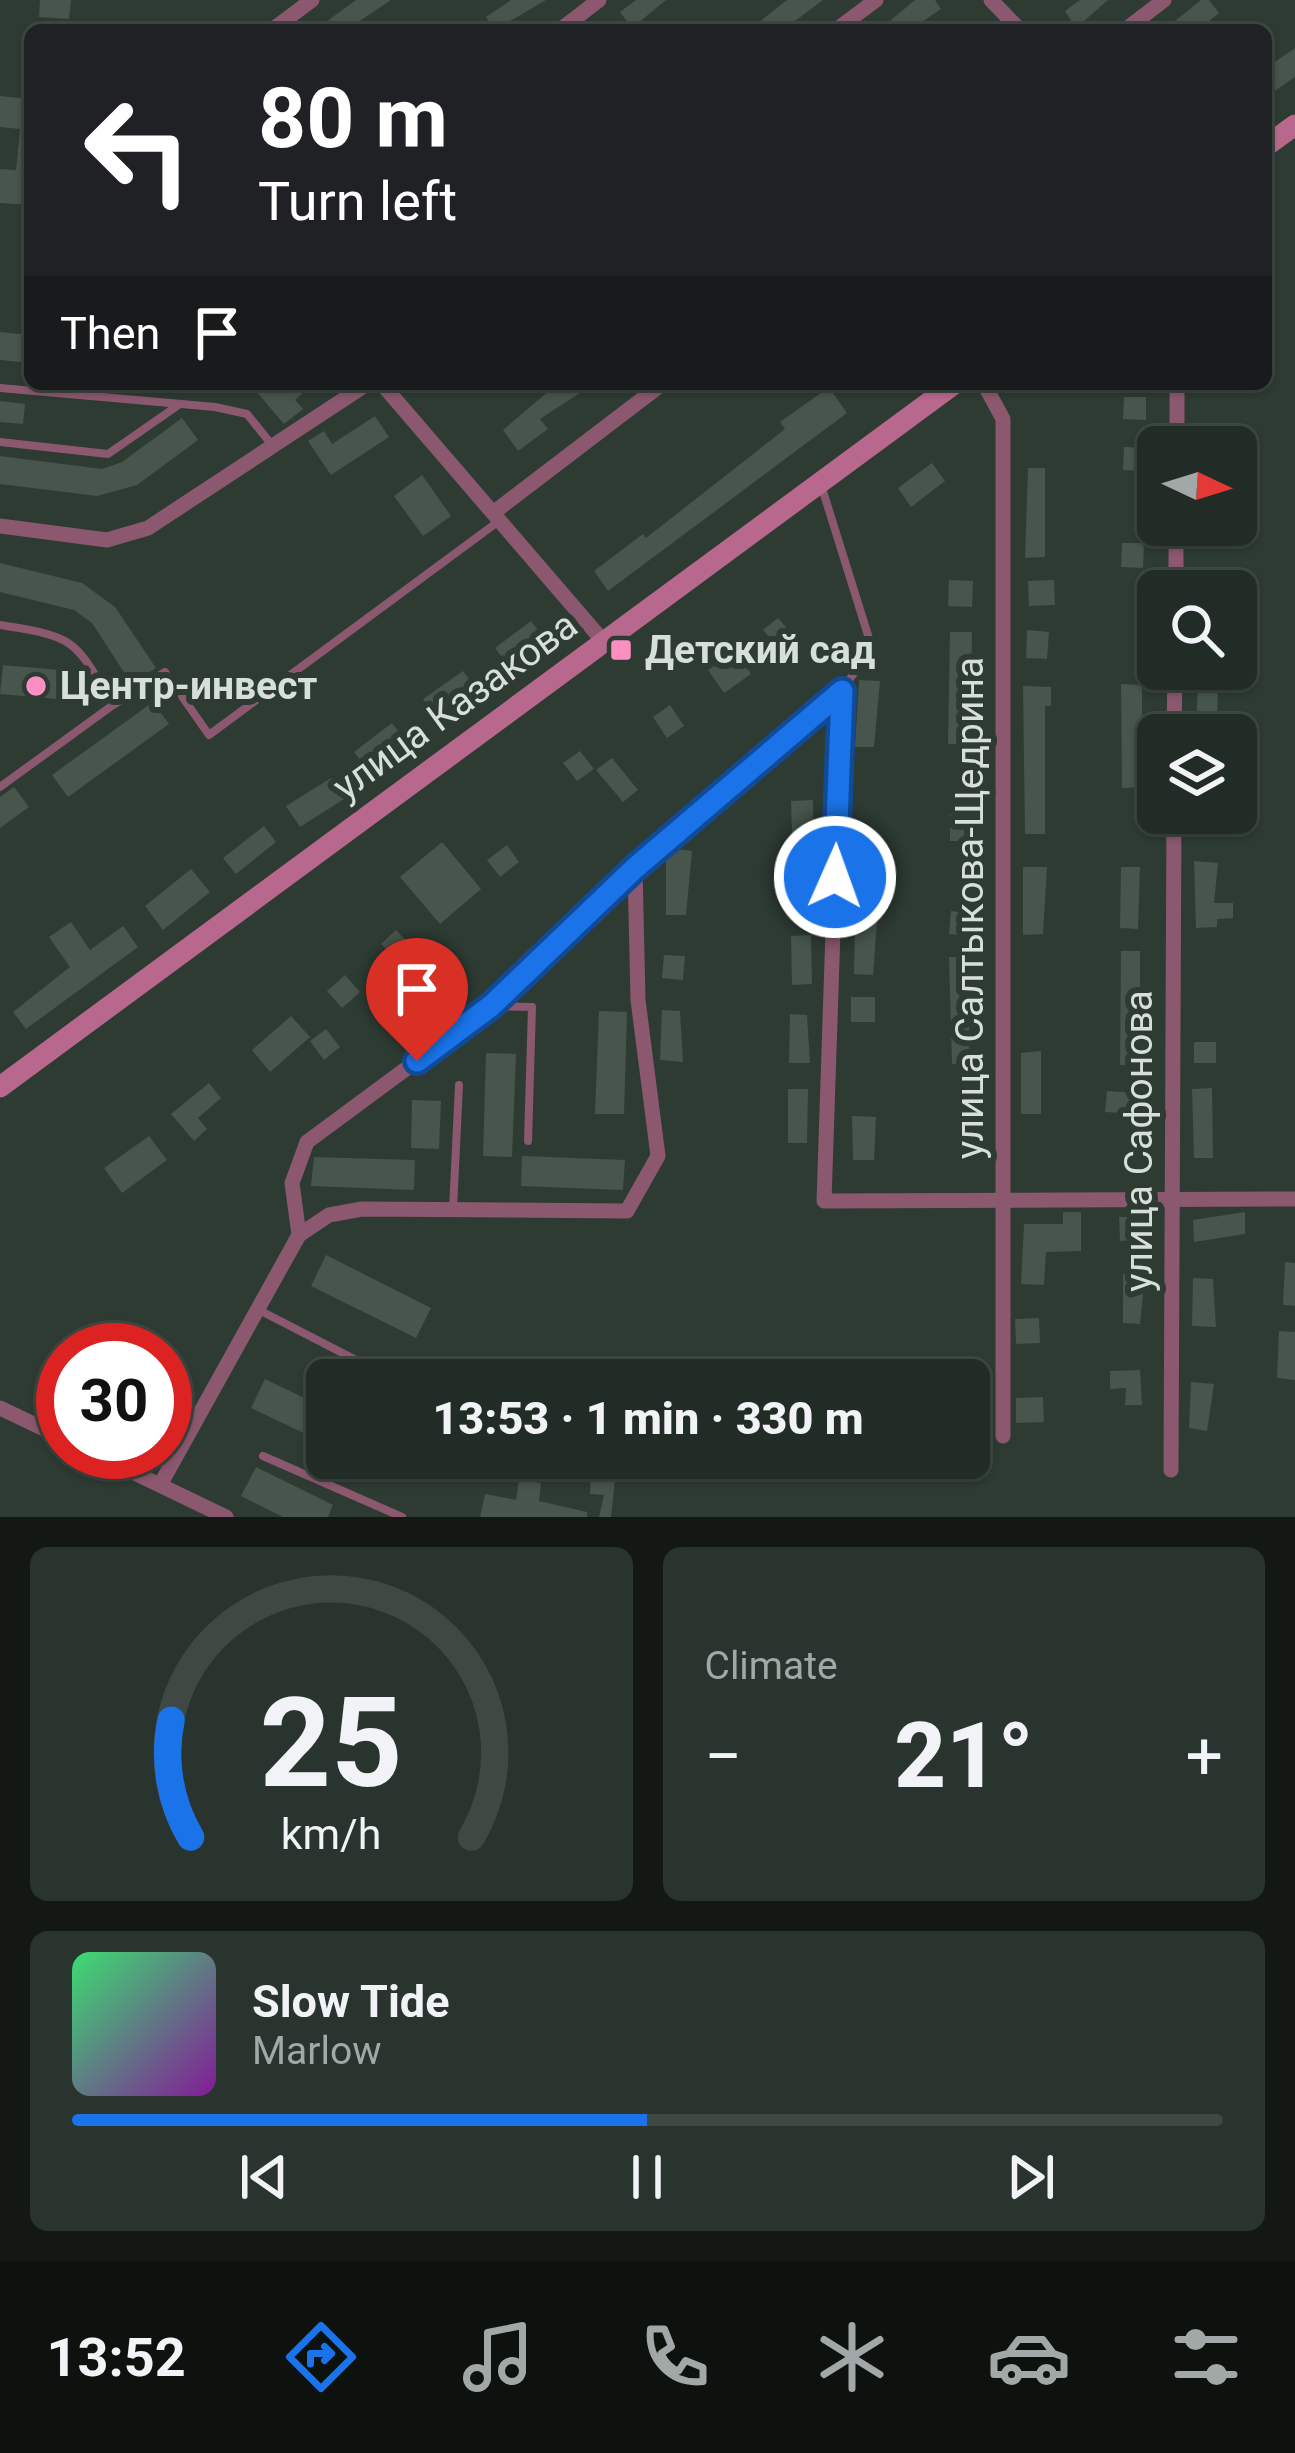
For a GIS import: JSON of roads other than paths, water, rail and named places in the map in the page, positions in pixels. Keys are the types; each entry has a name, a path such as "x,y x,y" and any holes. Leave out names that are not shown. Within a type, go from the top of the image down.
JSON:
{"main road":[{"name":"улица Казакова","path":"0,1087 946,390"}],"street":[{"path":"280,24 312,0"},
{"path":"568,24 599,0"},
{"path":"844,24 876,0"},
{"path":"991,0 1014,24"},
{"path":"1133,24 1164,0"},
{"path":"0,526 107,540 148,528 358,390"},
{"path":"387,390 604,641"},
{"path":"496,516 654,390"},
{"name":"улица Салтыкова-Щедрина","path":"987,390 1003,419 1003,1436"},
{"path":"1177,390 1177,426"},
{"path":"842,691 824,1201 1295,1199"},
{"path":"299,1234 292,1183 307,1142 491,1006 635,868 842,691"},
{"name":"улица Сафонова","path":"1171,1470 1174,834"},
{"path":"160,1485 299,1234 329,1215 627,1211 658,1156 638,1000 635,868"},
{"path":"0,1408 36,1425"},
{"path":"147,1479 226,1517"}],"lane":[{"path":"0,388 248,414 273,446"},
{"path":"0,442 108,454 180,404"},
{"path":"820,482 872,649 842,691"},
{"path":"0,787 165,672 209,735 496,516"},
{"path":"0,625 59,634 80,648 113,705"},
{"path":"491,1006 532,1007 528,1142"},
{"path":"453,1210 459,1085"},
{"path":"258,1309 354,1359"},
{"path":"263,1456 402,1517"}],"place":[{"name":"Детский сад","path":"621,650"},
{"name":"Центр-инвест","path":"36,686"}]}
